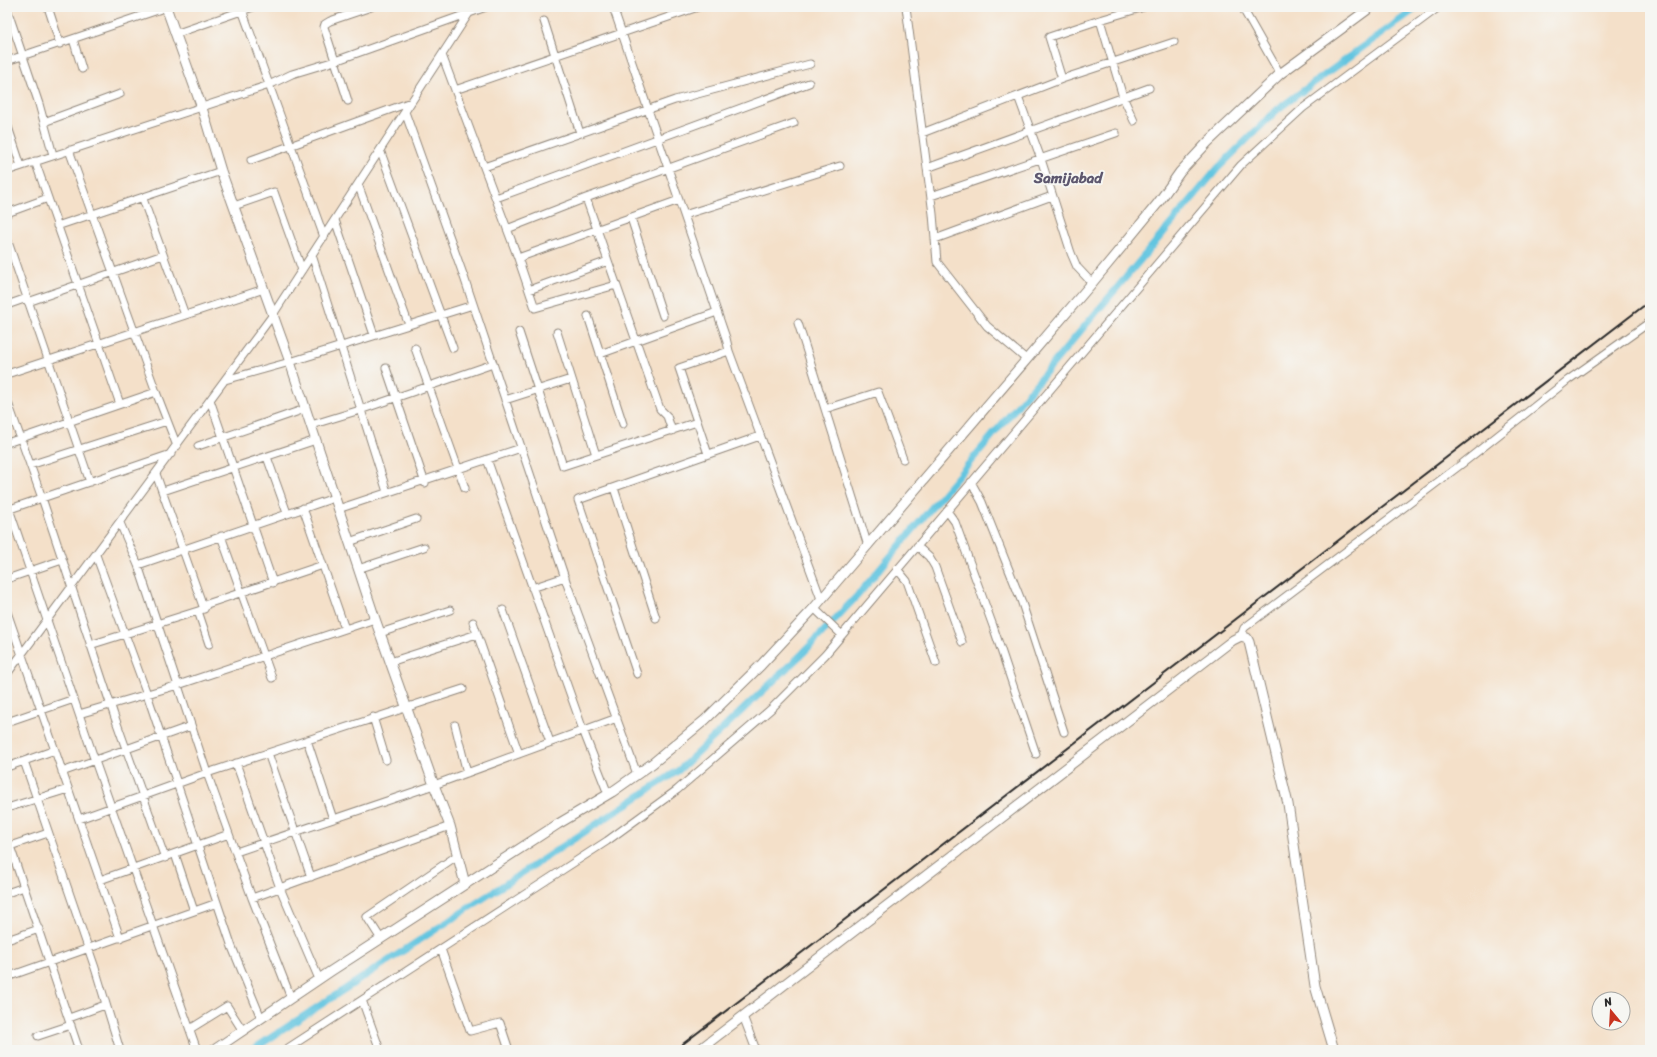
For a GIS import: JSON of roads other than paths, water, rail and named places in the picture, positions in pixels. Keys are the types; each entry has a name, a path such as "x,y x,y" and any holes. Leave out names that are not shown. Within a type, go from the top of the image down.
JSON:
{"street":[{"path":"48,7 60,44"},
{"path":"7,61 166,7 202,108 221,171 264,289 272,316 290,362 375,619 450,826 465,884"},
{"path":"175,34 242,9 252,7"},
{"path":"348,102 324,27 325,24 371,7"},
{"path":"7,171 202,108 269,85 292,74 334,61 468,10 486,7"},
{"path":"613,7 726,338 729,351 821,599"},
{"path":"455,90 698,7"},
{"path":"906,7 931,196 937,262 988,326 1026,359"},
{"path":"1062,79 1049,37 1144,7"},
{"path":"1242,7 1280,74"},
{"path":"214,1050 465,884 558,824 608,794 653,763 705,720 817,611 821,599 1092,283 1158,203 1180,172 1208,142 1280,74 1371,7"},
{"path":"285,1050 607,841 677,790 771,709 825,655 841,633 947,511 1241,165 1304,108 1439,7"},
{"path":"7,9 44,122 53,155"},
{"path":"242,9 324,237"},
{"path":"7,674 272,316 442,55 468,10"},
{"path":"1100,20 1123,97 1134,121"},
{"path":"544,21 580,133"},
{"path":"72,39 82,69"},
{"path":"922,133 1062,79 1174,42"},
{"path":"442,55 496,198 535,308 616,285"},
{"path":"484,167 675,100 810,64"},
{"path":"496,198 809,83"},
{"path":"927,168 1149,88"},
{"path":"44,122 120,94"},
{"path":"1018,96 1041,159 1071,253 1077,267 1092,283"},
{"path":"251,160 411,102"},
{"path":"405,112 473,305 565,577 637,774"},
{"path":"507,229 586,198 794,123"},
{"path":"7,124 21,166"},
{"path":"931,196 1116,133"},
{"path":"69,150 94,215 156,392 177,446"},
{"path":"380,150 453,348"},
{"path":"35,161 120,404"},
{"path":"684,215 840,166"},
{"path":"57,226 143,199 221,171"},
{"path":"358,184 407,320"},
{"path":"234,206 274,192 302,270"},
{"path":"935,239 1052,196"},
{"path":"7,213 48,198"},
{"path":"586,198 660,409 667,416 672,431"},
{"path":"143,199 185,315"},
{"path":"518,258 679,200"},
{"path":"631,218 662,316"},
{"path":"335,220 373,332"},
{"path":"7,239 90,482"},
{"path":"312,255 387,492"},
{"path":"7,305 78,285 164,256"},
{"path":"529,290 608,261"},
{"path":"7,374 264,289"},
{"path":"225,380 341,347 473,305"},
{"path":"600,354 717,312"},
{"path":"588,316 623,424"},
{"path":"700,1050 1227,645 1241,636 1244,628 1254,620 1463,463 1568,380 1650,322"},
{"path":"798,323 868,546"},
{"path":"519,332 539,389 563,466 697,422"},
{"path":"557,332 596,455"},
{"path":"414,348 465,488"},
{"path":"708,454 679,368 729,351"},
{"path":"311,425 360,410 493,364"},
{"path":"386,368 424,482"},
{"path":"505,400 571,379"},
{"path":"7,443 156,392"},
{"path":"825,409 878,392 903,459"},
{"path":"7,400 42,498 110,704 165,858"},
{"path":"210,400 273,583"},
{"path":"198,446 305,409"},
{"path":"30,465 168,422"},
{"path":"637,674 578,500 760,436"},
{"path":"163,491 316,440"},
{"path":"338,509 387,492 424,482 521,448"},
{"path":"171,454 42,498 8,507 111,807 197,1050"},
{"path":"267,456 287,513"},
{"path":"487,459 583,730 608,794"},
{"path":"156,474 183,549 201,610 209,644"},
{"path":"971,482 982,502 1021,600 1064,732"},
{"path":"614,488 656,618"},
{"path":"138,565 334,498"},
{"path":"303,508 344,629"},
{"path":"947,511 955,522 993,626 1036,754"},
{"path":"349,542 416,519"},
{"path":"120,523 138,565 207,773 252,898 292,998"},
{"path":"221,536 272,678"},
{"path":"917,546 929,557 934,567 962,642"},
{"path":"358,568 424,547"},
{"path":"96,555 147,694 160,737 232,947 261,1018"},
{"path":"7,579 62,560"},
{"path":"90,645 201,610 207,604 241,594 323,565"},
{"path":"897,569 907,581 936,663"},
{"path":"532,588 565,577"},
{"path":"380,633 450,610"},
{"path":"503,610 550,742"},
{"path":"817,611 841,633"},
{"path":"7,612 120,938"},
{"path":"79,714 178,685 375,619"},
{"path":"473,622 519,754"},
{"path":"390,662 477,634"},
{"path":"1241,636 1247,638 1249,642 1288,804 1315,986 1334,1050"},
{"path":"79,819 236,763 373,717 463,689"},
{"path":"7,722 74,699"},
{"path":"373,717 386,760"},
{"path":"236,852 434,785 616,718"},
{"path":"455,725 467,773"},
{"path":"62,772 191,726"},
{"path":"307,740 333,819"},
{"path":"7,767 55,750"},
{"path":"268,753 311,877"},
{"path":"24,760 88,948 120,1050"},
{"path":"236,763 280,888 319,980"},
{"path":"7,808 68,789"},
{"path":"252,898 450,826"},
{"path":"48,833 9,846 79,1050"},
{"path":"100,880 229,834"},
{"path":"175,854 194,911"},
{"path":"381,939 367,917 458,854"},
{"path":"7,893 24,887"},
{"path":"7,977 217,903"},
{"path":"7,940 38,929"},
{"path":"441,949 470,1031 500,1023 509,1050"},
{"path":"362,1000 380,1050"},
{"path":"38,1036 105,1005"},
{"path":"190,1028 227,1006 243,1031"},
{"path":"743,1016 756,1050"}],"waterway":[{"path":"252,1050 679,770 803,653 858,595 1218,168 1278,109 1418,7"}],"railway":[{"path":"675,1050 1650,301"}],"district":[{"name":"Samijabad","path":"1068,178"}]}
